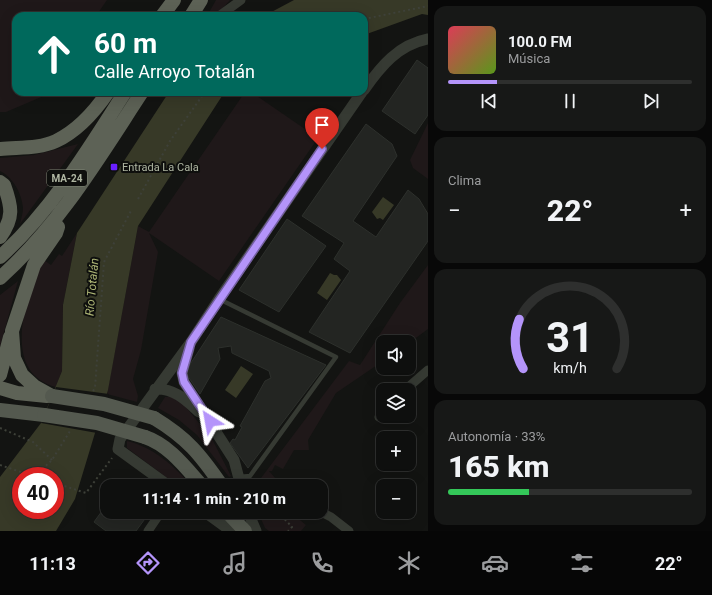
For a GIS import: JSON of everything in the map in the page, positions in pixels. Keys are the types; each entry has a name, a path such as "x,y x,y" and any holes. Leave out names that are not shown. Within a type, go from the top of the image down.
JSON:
{"highway":[{"path":"165,12 174,0"},
{"path":"174,12 182,0"},
{"path":"194,12 201,0"},
{"path":"0,149 29,147 55,142 84,122 105,96"},
{"name":"MA-24","path":"0,257 17,242 50,202 96,138 122,96"},
{"name":"MA-24","path":"0,278 62,213 139,96"},
{"path":"0,182 4,185 12,210 7,228 0,237"},
{"path":"0,368 34,265 56,233 62,213"},
{"path":"12,331 14,358 22,375 34,386 52,396"},
{"path":"0,388 17,393 52,396"}],"main road":[{"path":"52,396 104,404 154,418 186,439 205,461 217,479"},
{"path":"0,410 44,415 98,424 145,437 152,440 175,456 196,479"},
{"path":"233,519 244,531"},
{"path":"238,519 244,531"}],"street":[{"path":"224,12 241,0"},
{"path":"368,84 380,68 399,50 428,39"},
{"path":"159,479 118,449 120,439 155,389 191,342 219,298 360,96"},
{"path":"191,342 182,373 184,382 234,460 239,479"},
{"path":"413,383 428,370"},
{"path":"155,389 164,389 174,392 185,399 210,421"},
{"path":"328,516 349,531"},
{"path":"148,531 156,519"},
{"path":"219,519 244,531 247,519"}],"lane":[{"path":"219,298 336,357 250,476 245,479"}],"path":[{"path":"368,18 428,6"},
{"path":"138,199 170,141 202,96"},
{"path":"92,394 95,388 104,262 132,210"},
{"path":"44,467 52,460 72,426"},
{"path":"0,428 32,442 52,460"},
{"path":"64,486 86,493 118,449"},
{"path":"0,465 12,469"},
{"path":"285,519 292,527 288,531"}],"shaded area":[{"path":"0,0 107,0 99,12 12,12 12,96 44,96 6,112 0,112"},
{"path":"216,0 230,0 220,12 209,12"},
{"path":"242,96 257,96 318,138 219,281 149,233 158,252 141,350 133,379 138,396 137,402 107,394 138,226 149,232"},
{"path":"428,123 428,179 413,168 410,160"},
{"path":"78,144 20,224 23,208 21,197 16,186 9,177 0,171 0,158 34,155"},
{"path":"77,233 63,305 62,371 56,387 39,379 28,366 23,351 22,333 24,313 41,258 51,265 59,254 62,256"},
{"path":"428,265 428,329 416,338 416,335 379,335 400,303"},
{"path":"18,281 0,347 0,295"},
{"path":"376,340 376,366 336,393 308,440 309,450 294,450 283,469 275,465 272,471 269,471 276,479 260,479 349,361 360,365"},
{"path":"174,396 181,401 212,439 231,476 229,477 197,435 179,420 158,408 165,397"},
{"path":"127,441 146,448 162,458 185,479 169,479 127,448"},
{"path":"261,519 299,519 306,525 301,531 269,531 265,528"}],"water":[{"path":"294,0 428,0 428,15 422,14 368,34 368,12 272,12"},
{"name":"Río Totalán","path":"166,96 222,96 138,226 108,390 75,499 64,518 64,467 12,467 12,519 63,519 56,531 0,531 0,477 41,423 62,371 63,305 77,233"},
{"path":"383,197 394,205 383,220 380,218 377,219 372,212"},
{"path":"330,273 337,275 341,280 327,300 317,293"},
{"path":"241,366 253,374 236,398 225,390"}],"pier":[{"path":"56,387 109,394 97,433 41,423"}],"building":[{"path":"417,60 428,68 428,115 415,134 382,111"},
{"path":"366,124 392,144 397,156 353,221 376,237 408,190 419,199 428,214 428,241 350,353 309,332 350,271 334,259 344,243 302,216"},
{"path":"287,219 326,246 279,312 239,290"},
{"path":"221,317 326,365 248,468 230,443 233,439 235,440 242,427 240,426 265,381 271,378 269,371 232,353 231,346 218,348 220,359 200,394 185,372"},
{"path":"100,514 100,519 145,519 136,531 106,531 94,522"}],"place":[{"name":"Entrada La Cala","path":"114,167"}],"route":[{"path":"210,421 184,382 182,373 191,342 219,298 322,149"}]}
